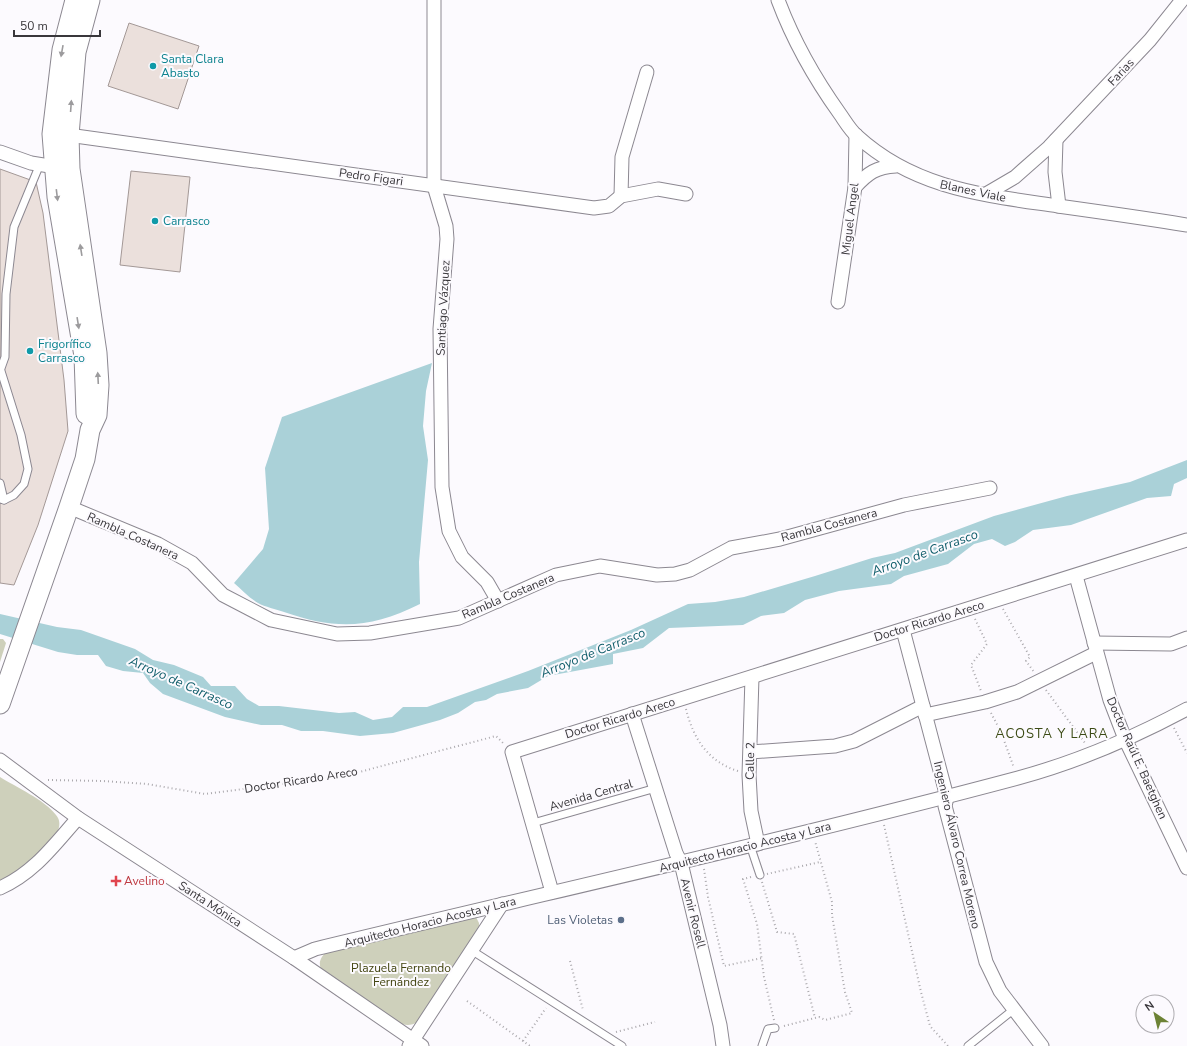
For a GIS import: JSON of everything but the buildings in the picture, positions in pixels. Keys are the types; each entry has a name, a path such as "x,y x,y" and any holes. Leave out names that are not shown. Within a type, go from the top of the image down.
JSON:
{"main road":[{"path":"61,134 61,57 75,0"},
{"path":"0,704 85,459 90,430 86,415 84,356 57,197 55,167 76,52 90,0"}],"street":[{"name":"Santiago Vázquez","path":"434,0 434,186 446,226 447,238 440,329 442,487 449,531 462,557 487,582 498,601"},
{"name":"Blanes Viale","path":"778,0 815,76 856,135 896,166 939,184 986,194 1187,225"},
{"name":"Farias","path":"986,194 1015,177 1056,140 1150,40 1182,0"},
{"path":"621,196 622,157 647,72"},
{"name":"Pedro Figari","path":"61,134 594,208 609,206 621,196 658,189 686,194"},
{"name":"Miguel Angel","path":"838,302 855,188 856,135"},
{"path":"1056,140 1055,172 1059,206"},
{"path":"0,152 31,163 55,167"},
{"path":"855,188 873,171 883,166 896,166"},
{"name":"Rambla Costanera","path":"69,507 158,544 192,563 223,595 271,620 337,634 370,633 459,618 556,575 600,566 657,575 675,574 690,570 731,548 780,539 904,505 990,488"},
{"name":"Doctor Ricardo Areco","path":"512,752 1186,542"},
{"name":"Doctor Raúl E. Baetghen","path":"1076,576 1110,700 1125,739 1187,868"},
{"name":"Ingeniero Álvaro Correa Moreno","path":"903,630 947,798 946,806 986,962 1000,992 1012,1010 1042,1046"},
{"path":"751,752 835,746 854,741 924,710 985,702 1017,692 1095,648 1171,644 1187,638"},
{"name":"Calle 2","path":"752,677 751,752 749,775 754,845"},
{"name":"Arquitecto Horacio Acosta y Lara","path":"294,958 316,949 552,892 702,858 947,798 1055,768 1093,754 1187,709"},
{"name":"Avenir Rosell","path":"632,714 676,854 681,863 720,1025 723,1046"},
{"path":"512,752 552,892"},
{"name":"Santa Mónica","path":"0,760 78,818 294,958 414,1044"},
{"path":"0,888 42,860 78,818"},
{"path":"414,1044 471,950 502,904"}],"lane":[{"path":"0,483 2,499 14,495 24,484 28,469 21,435 0,371 5,357 6,294 14,227 55,167"},
{"name":"Avenida Central","path":"533,823 656,788"},
{"path":"754,845 760,875"},
{"path":"471,950 622,1046"},
{"path":"968,1046 1012,1010"},
{"path":"762,1046 768,1030 775,1028"}],"path":[{"path":"683,698 690,725 699,743 714,759 728,768 749,775"},
{"path":"1169,718 1187,752"},
{"name":"Doctor Ricardo Areco","path":"45,780 90,780 140,784 205,794 344,776 496,736 512,752"},
{"path":"881,814 930,1026 948,1046"},
{"path":"812,831 832,902 832,914 845,992 852,1013 824,1020 819,1017 775,1028 764,977 757,924 743,879 820,862"},
{"path":"702,858 708,897 724,966 762,958"},
{"path":"760,875 777,932 794,934 815,1018"},
{"path":"570,961 586,1023"},
{"path":"524,1041 551,1000"},
{"path":"467,1002 530,1046"},
{"path":"605,1035 655,1022"}],"green space":[{"path":"0,639 3,639 6,643 0,662"},
{"path":"0,777 45,804 56,815 59,824 57,833 40,853 18,871 0,882"},
{"name":"Plazuela Fernando Fernández","path":"472,916 476,917 479,923 479,928 418,1022 410,1025 400,1023 321,969 321,960 327,951"}],"water":[{"path":"432,363 426,391 423,426 428,460 419,562 420,604 385,618 369,622 337,624 303,618 264,606 251,599 234,583 263,549 269,529 265,468 282,417"},
{"name":"Arroyo de Carrasco","path":"1187,460 1187,478 1174,484 1171,496 1147,498 1071,525 1033,530 1015,542 1005,546 992,539 974,544 948,564 904,576 891,584 839,591 805,600 784,613 761,616 743,625 669,628 643,648 613,654 613,664 548,676 528,688 497,694 486,700 475,702 458,713 440,720 393,733 360,736 323,731 301,731 282,725 261,725 225,717 163,694 150,683 143,673 123,671 106,666 98,655 77,655 58,652 0,634 0,614 57,627 81,630 135,649 153,660 174,665 203,677 211,686 235,686 247,699 259,706 279,706 339,713 355,712 373,720 392,717 403,707 427,707 528,671 631,630 688,604 715,602 744,597 872,558 895,553 994,516 1067,496 1130,482"}],"place":[{"name":"Santa Clara Abasto","path":"153,66"},
{"name":"Carrasco","path":"155,221"},
{"name":"Frigorífico Carrasco","path":"30,351"},
{"name":"Avelino","path":"116,881"},
{"name":"Las Violetas","path":"621,920"}],"district":[{"name":"ACOSTA Y LARA","path":"1052,734"}]}
